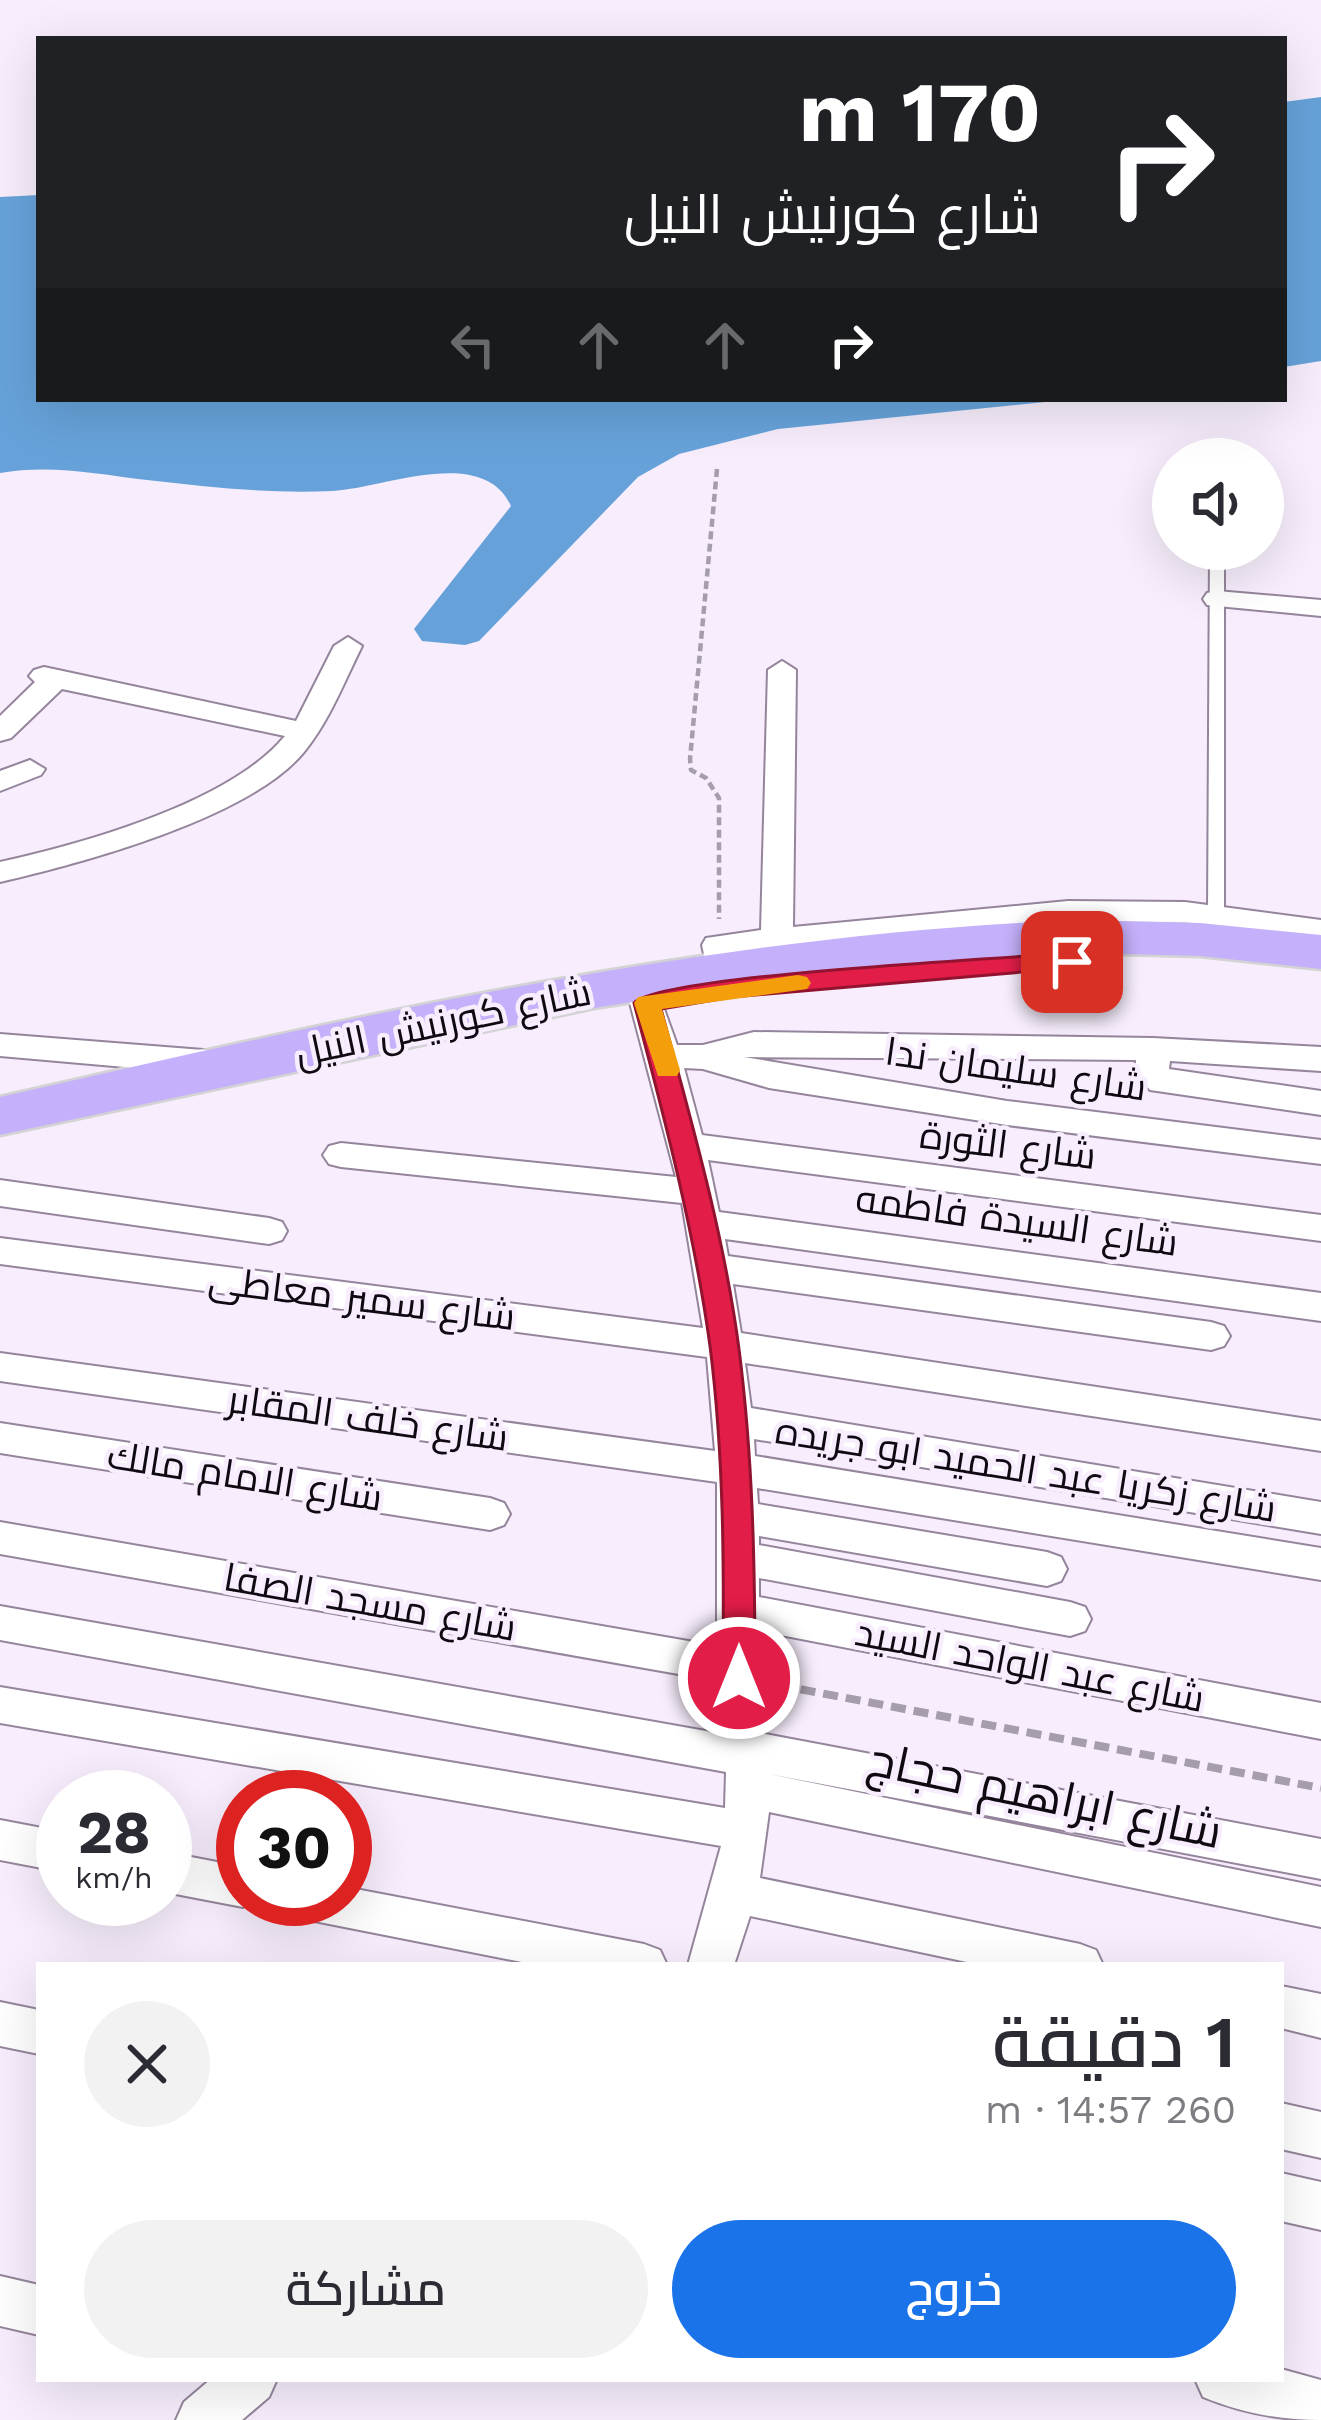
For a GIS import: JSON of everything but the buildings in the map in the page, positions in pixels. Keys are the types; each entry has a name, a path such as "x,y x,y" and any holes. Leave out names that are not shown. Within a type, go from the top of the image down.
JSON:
{"main road":[{"name":"شارع كورنيش النيل","path":"9,1116 647,1003 1005,951 1160,936 1321,952"},
{"name":"شارع كورنيش النيل","path":"9,1116 720,957 1005,951 1321,981"}],"street":[{"path":"1217,599 1321,608"},
{"path":"0,872 67,858 163,825 279,759 302,731 348,646"},
{"path":"777,938 782,670"},
{"path":"0,732 49,678 302,731"},
{"path":"0,782 30,769"},
{"path":"720,957 777,938 1068,911 1216,916 1321,930"},
{"path":"647,1003 684,1056 685,1145 724,1345 737,1469 739,1672 746,1781 736,1893 712,1962"},
{"path":"684,1056 754,1043 1153,1049 1321,1059"},
{"path":"0,1045 237,1065"},
{"path":"1153,1049 1152,1073 1162,1082 1321,1103"},
{"name":"شارع سليمان ندا","path":"684,1056 769,1076 920,1100 1321,1152"},
{"name":"شارع الثورة","path":"685,1145 1321,1228"},
{"name":"شارع السيدة فاطمه","path":"341,1155 1321,1307"},
{"path":"0,1193 268,1231"},
{"name":"شارع سمير معاطى","path":"0,1250 724,1345 1321,1436"},
{"path":"710,1267 1211,1336"},
{"name":"شارع خلف المقابر","path":"0,1367 737,1469 1321,1564"},
{"name":"شارع زكريا عبد الحميد ابو جريده","path":"730,1420 1321,1518"},
{"name":"شارع الامام مالك","path":"0,1438 490,1514"},
{"name":"شارع مسجد الصفا","path":"0,1538 739,1672"},
{"path":"741,1538 1047,1569"},
{"path":"741,1538 1070,1619"},
{"name":"شارع عبد الواحد السيد","path":"739,1610 1321,1721"},
{"path":"0,1623 746,1781"},
{"path":"0,1705 746,1781 1321,1858"},
{"name":"شارع ابراهيم حجاج","path":"746,1781 1321,1907"},
{"path":"0,1840 36,1847"},
{"path":"736,1893 1066,1962"},
{"path":"372,1912 629,1962"},
{"path":"1284,2008 1321,2016"},
{"path":"0,2024 36,2031"},
{"path":"1284,2127 1321,2135"},
{"path":"1284,2199 1321,2206"},
{"path":"0,2301 36,2309"},
{"path":"202,2420 247,2382"},
{"path":"1232,2382 1321,2406"}],"lane":[{"path":"1216,916 1217,570"}],"path":[{"path":"717,469 690,759 691,770 706,778 719,798 720,957"},
{"path":"739,1672 1321,1788"}],"water":[{"path":"1321,97 1321,361 1287,367 1287,102"},
{"path":"36,195 36,402 1044,402 778,429 679,454 638,477 479,641 465,645 422,641 414,629 511,506 497,487 478,477 430,474 353,489 285,492 55,470 0,473 0,197"}],"slow traffic":[{"path":"667,1070 647,1003 798,983"}],"route":[{"path":"739,1678 742,1558 724,1345 685,1145 647,1003 732,989 943,968 1072,962"}]}
